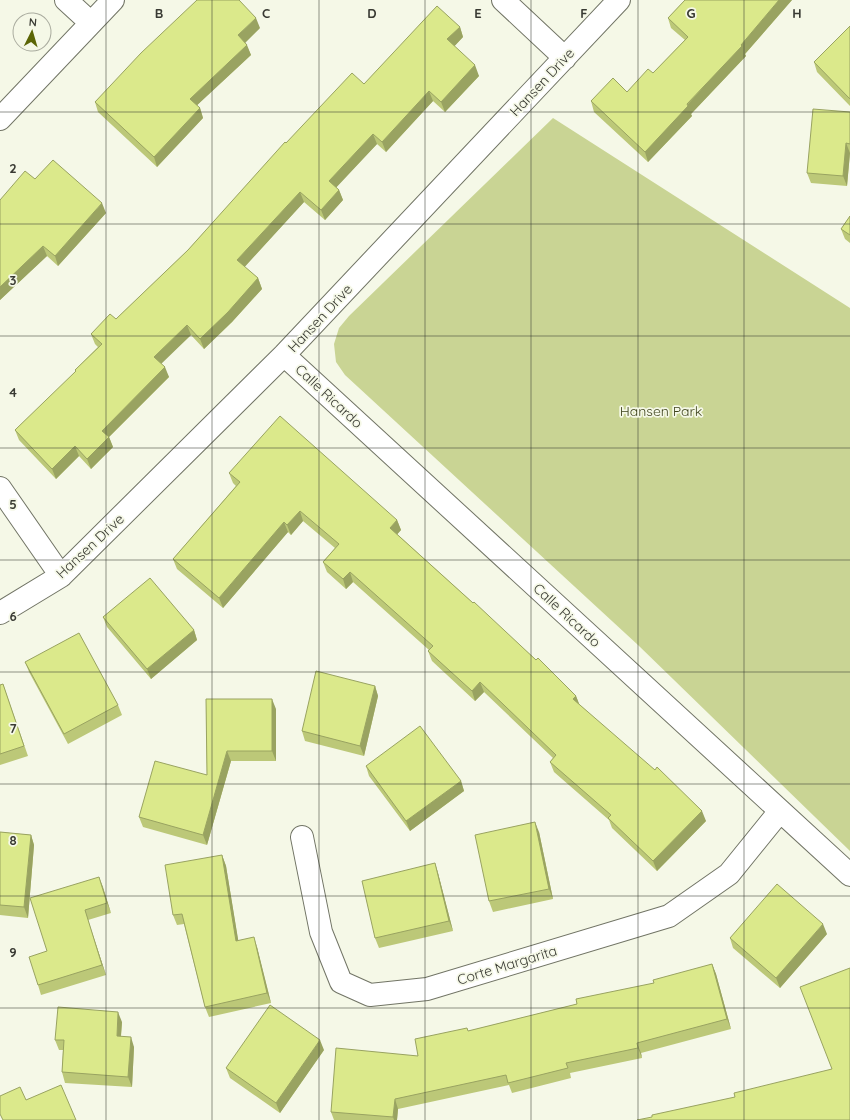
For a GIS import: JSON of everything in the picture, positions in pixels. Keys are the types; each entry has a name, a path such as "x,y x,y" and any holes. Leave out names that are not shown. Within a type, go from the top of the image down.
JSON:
{"street":[{"path":"66,0 91,23"},
{"path":"0,119 113,0"},
{"path":"503,0 565,58"},
{"name":"Hansen Drive","path":"0,613 62,576 284,355 619,0"},
{"name":"Calle Ricardo","path":"284,355 850,875"},
{"path":"0,488 62,576"},
{"name":"Corte Margarita","path":"302,837 321,932 341,982 370,995 427,989 669,916 729,874 780,811"}],"green space":[{"name":"Hansen Park","path":"553,118 850,308 850,851 638,645 345,375 336,362 334,344 339,328 349,316"}],"building":[{"path":"197,0 239,0 256,18 238,35 247,45 190,99 200,108 154,157 95,102 141,53"},
{"path":"685,0 779,0 741,45 742,46 687,104 688,106 645,152 591,101 613,78 627,92 648,69 653,73 688,37 668,18"},
{"path":"437,6 460,27 447,39 475,65 441,102 429,91 382,142 373,134 329,181 339,190 321,210 300,192 237,260 258,278 228,312 200,339 187,325 154,357 165,367 102,431 109,437 87,459 75,446 52,469 15,430 102,344 91,334 110,314 116,319 188,250 285,142 286,143 352,73 364,84"},
{"path":"850,26 850,99 814,62"},
{"path":"813,109 850,112 850,144 846,143 843,176 807,173"},
{"path":"53,160 102,203 55,256 43,246 0,287 0,200 25,171 35,179"},
{"path":"850,216 850,235 841,229"},
{"path":"280,416 397,520 390,528 473,603 474,602 536,660 538,658 576,696 573,699 655,770 657,767 702,811 653,861 608,818 611,815 550,762 556,755 480,682 472,691 428,651 433,646 350,572 343,579 323,562 339,544 300,511 287,525 284,522 219,598 173,559 240,482 229,473"},
{"path":"150,578 194,630 147,669 103,617"},
{"path":"79,633 118,705 64,734 25,662"},
{"path":"316,671 375,686 360,746 302,731"},
{"path":"3,684 24,746 0,754 0,685"},
{"path":"206,699 272,699 272,751 227,751 203,835 139,817 155,761 207,775"},
{"path":"420,726 461,781 406,821 366,766"},
{"path":"535,822 549,889 489,901 475,835"},
{"path":"0,832 31,835 24,907 0,905"},
{"path":"222,855 236,941 254,937 267,993 205,1007 182,914 173,915 165,865"},
{"path":"435,863 449,921 375,938 362,881"},
{"path":"99,877 107,903 85,910 102,965 38,985 29,957 47,951 30,898"},
{"path":"777,884 823,924 776,978 730,938"},
{"path":"712,964 727,1019 637,1043 638,1048 566,1063 568,1068 508,1083 506,1075 395,1099 393,1117 331,1112 336,1048 418,1056 415,1039 467,1028 468,1031 577,1004 576,999 654,983 653,980"},
{"path":"850,968 850,1120 637,1120 652,1117 652,1115 735,1097 734,1093 832,1069 800,987"},
{"path":"270,1005 320,1040 276,1103 226,1068"},
{"path":"58,1007 118,1012 117,1036 131,1037 128,1077 62,1072 64,1040 55,1040"},
{"path":"61,1085 76,1120 3,1120 0,1114 0,1096 20,1087 26,1100"}]}
